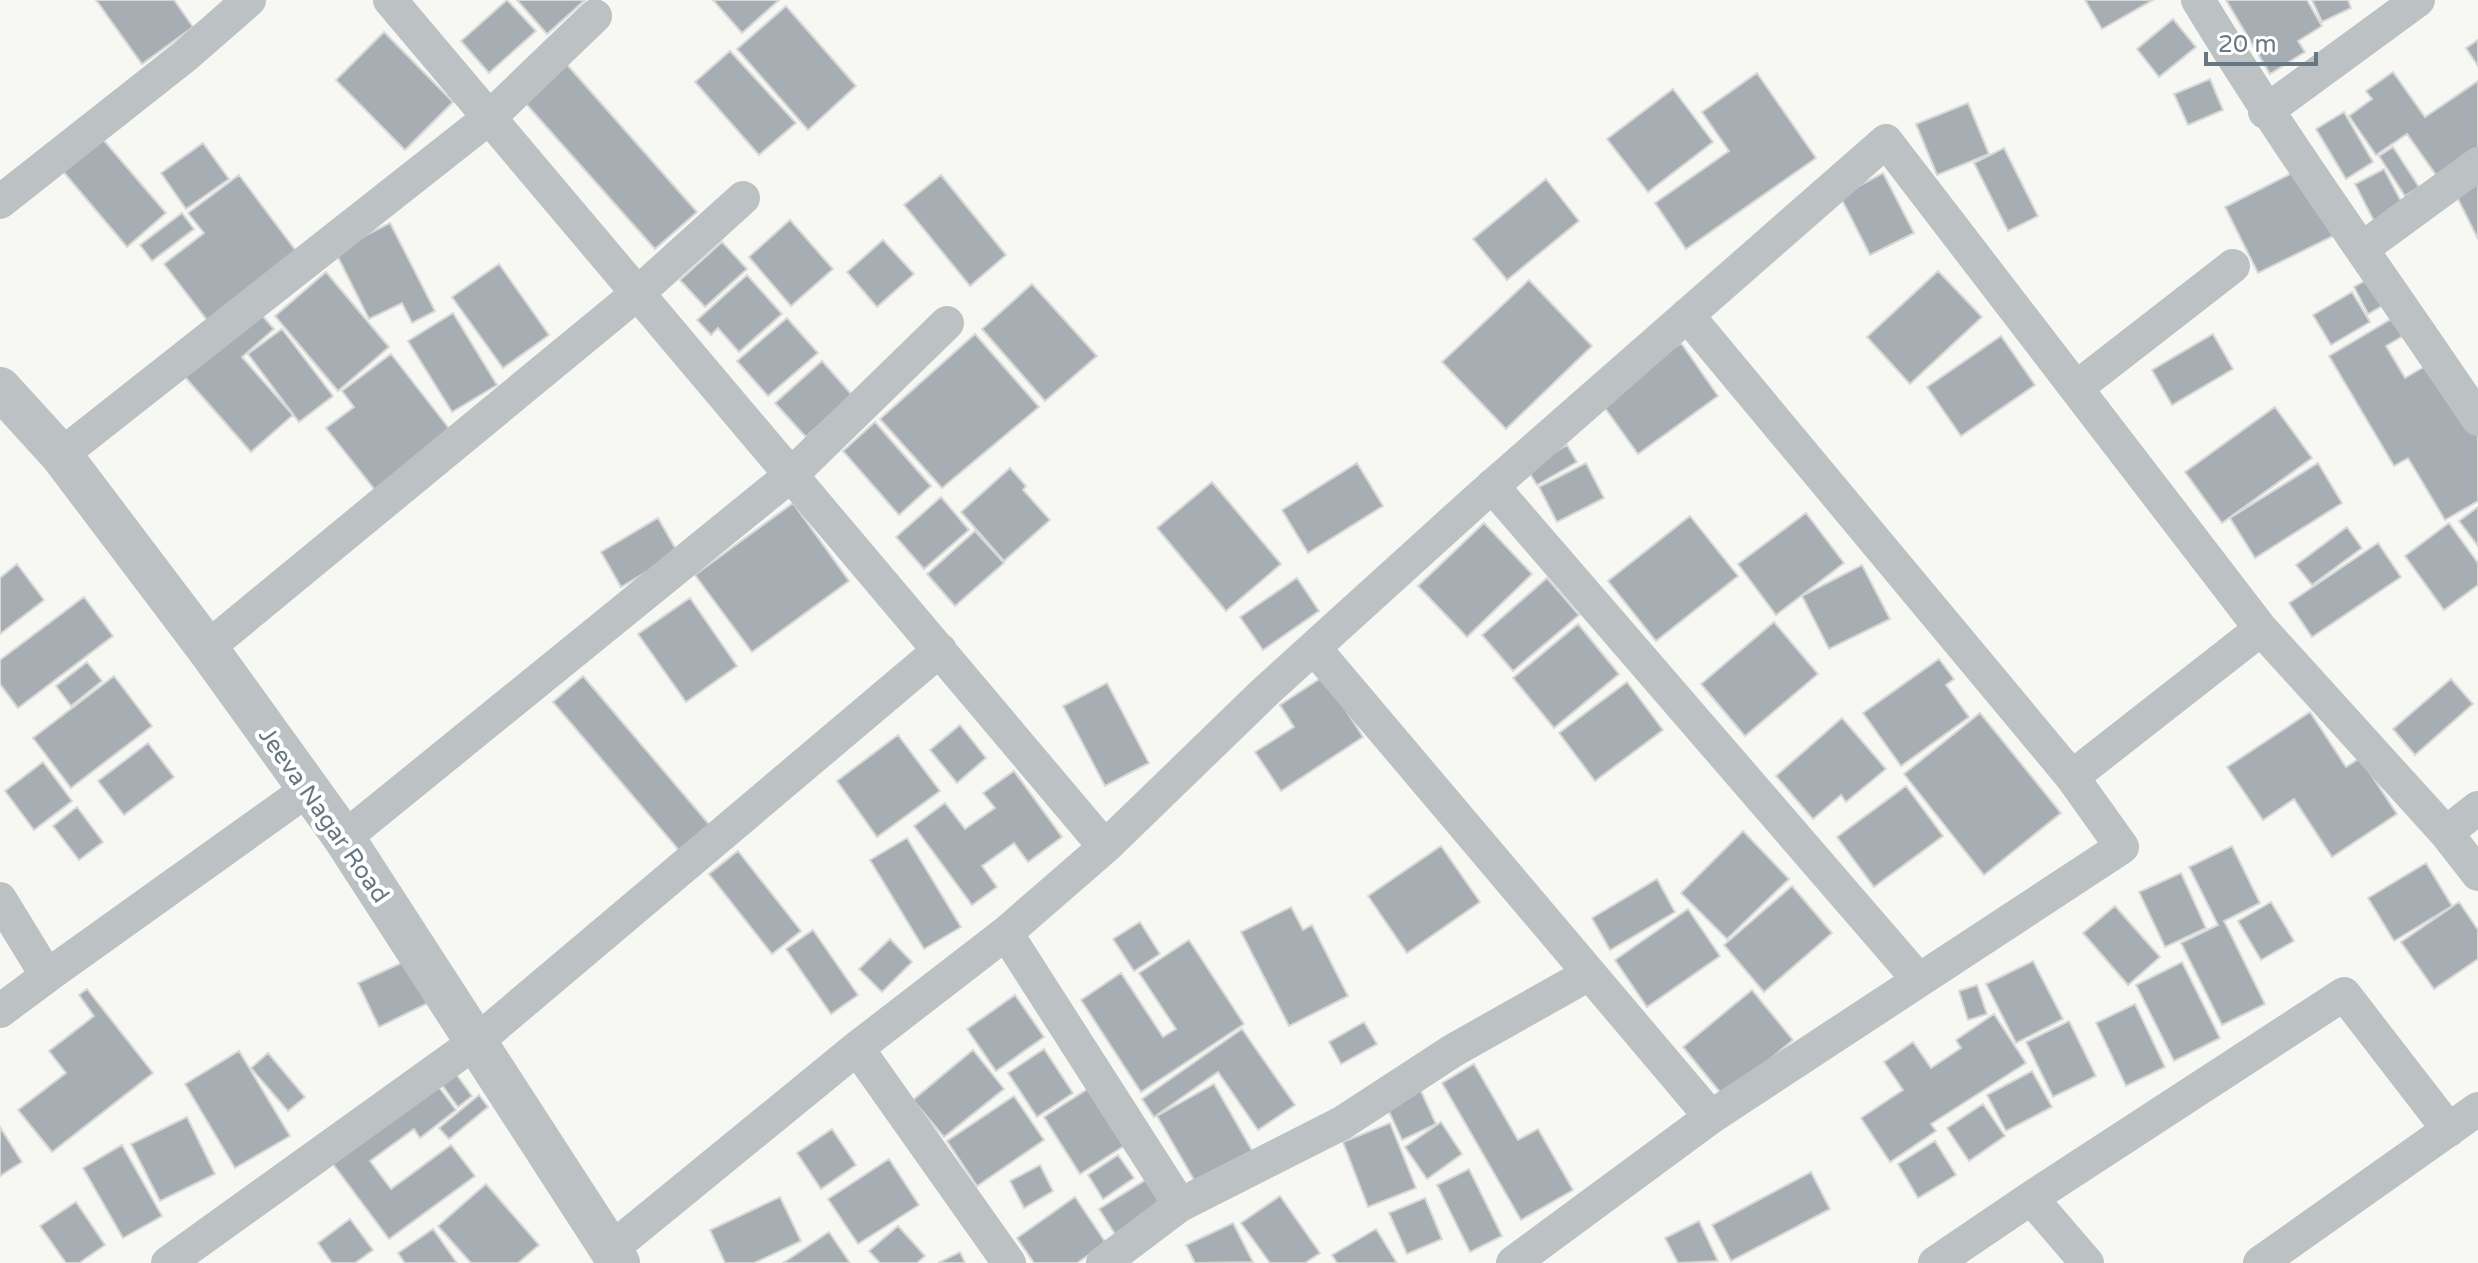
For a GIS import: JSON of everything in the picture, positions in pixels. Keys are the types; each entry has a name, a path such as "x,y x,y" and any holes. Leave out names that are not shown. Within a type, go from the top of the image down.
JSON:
{"street":[{"path":"0,202 185,56 249,0"},
{"path":"390,0 1105,847"},
{"path":"2198,0 2265,112 2363,248 2478,419"},
{"path":"2265,112 2418,0"},
{"path":"61,455 490,117 595,16"},
{"path":"608,1259 857,1048 1006,933 1105,847 1492,486 1886,141 2261,629 2446,833 2478,874"},
{"path":"2363,248 2478,164"},
{"path":"207,648 638,293 743,198"},
{"path":"2076,388 2233,266"},
{"path":"1513,1263 1711,1117 2122,847 2072,777 1687,315"},
{"path":"344,838 791,475 947,323"},
{"name":"Jeeva Nagar Road","path":"0,388 61,455 207,648 344,838 477,1041 608,1259"},
{"path":"1492,486 1918,979"},
{"path":"2072,777 2261,629"},
{"path":"1315,649 1711,1117"},
{"path":"168,1263 477,1041 940,650"},
{"path":"0,1011 307,790"},
{"path":"2446,833 2478,808"},
{"path":"0,899 47,976"},
{"path":"1006,933 1180,1205"},
{"path":"1103,1263 1180,1205 1342,1123 1454,1050 1589,974"},
{"path":"1935,1263 2344,994 2449,1130"},
{"path":"857,1048 1009,1263"},
{"path":"2260,1263 2478,1109"},
{"path":"2031,1198 2087,1263"}],"building":[{"path":"96,0 174,0 193,27 142,64"},
{"path":"507,0 536,31 489,73 461,41"},
{"path":"517,0 585,0 547,34"},
{"path":"713,0 779,0 742,33"},
{"path":"2085,0 2153,0 2102,29"},
{"path":"2226,0 2307,0 2322,26 2298,41 2305,52 2270,74"},
{"path":"2312,0 2348,0 2351,8 2322,22"},
{"path":"786,6 856,86 808,130 737,49"},
{"path":"2173,19 2196,47 2159,77 2137,49"},
{"path":"384,32 453,102 405,150 336,80"},
{"path":"2478,40 2478,66 2466,48"},
{"path":"730,51 796,123 759,155 695,82"},
{"path":"562,59 697,212 655,249 520,97"},
{"path":"2393,72 2425,117 2478,81 2478,156 2441,182 2407,134 2376,155 2349,116 2372,99 2366,91"},
{"path":"1757,73 1816,158 1686,249 1655,203 1729,151 1702,112"},
{"path":"2210,79 2223,110 2188,125 2174,94"},
{"path":"1673,89 1713,142 1648,192 1607,139"},
{"path":"1968,103 1989,154 1937,175 1916,124"},
{"path":"2344,112 2373,162 2346,179 2316,129"},
{"path":"100,136 166,213 127,247 61,169"},
{"path":"203,143 229,179 186,209 161,173"},
{"path":"2393,147 2419,187 2405,196 2379,156"},
{"path":"2004,148 2038,216 2008,231 1974,163"},
{"path":"2300,169 2333,236 2258,273 2225,207"},
{"path":"2384,169 2404,207 2375,223 2355,184"},
{"path":"1883,173 1914,233 1870,255 1840,196"},
{"path":"239,175 296,251 210,324 164,264 204,233 188,213"},
{"path":"941,175 1006,255 970,286 904,205"},
{"path":"1546,179 1579,221 1507,280 1473,239"},
{"path":"2478,181 2478,239 2455,193"},
{"path":"182,213 194,229 152,261 140,245"},
{"path":"790,220 833,269 791,306 749,257"},
{"path":"390,223 435,311 412,323 402,303 369,319 335,251"},
{"path":"883,240 914,274 877,307 847,272"},
{"path":"722,242 747,269 705,307 680,280"},
{"path":"499,264 549,335 503,368 452,297"},
{"path":"1938,271 1982,317 1910,384 1867,337"},
{"path":"326,272 389,347 338,391 275,316"},
{"path":"747,275 782,314 739,352 718,328 711,335 697,320"},
{"path":"2372,277 2387,303 2368,314 2354,287"},
{"path":"1529,280 1592,346 1506,429 1442,362"},
{"path":"1032,284 1097,356 1045,401 982,329"},
{"path":"2352,292 2370,322 2331,345 2313,315"},
{"path":"259,312 274,329 242,357 293,415 251,452 185,377"},
{"path":"453,313 497,385 452,412 408,341"},
{"path":"2398,315 2408,333 2386,346 2405,378 2434,361 2478,435 2478,501 2445,520 2408,458 2394,466 2329,356"},
{"path":"787,318 818,353 768,396 737,361"},
{"path":"282,329 333,396 299,422 248,354"},
{"path":"975,334 1039,407 942,488 880,419"},
{"path":"2213,334 2233,369 2172,405 2152,370"},
{"path":"2001,336 2035,385 1961,436 1927,387"},
{"path":"1681,343 1718,396 1638,454 1600,401"},
{"path":"391,354 451,431 375,490 326,428 354,407 342,391"},
{"path":"822,361 852,395 806,437 775,403"},
{"path":"2275,407 2312,458 2222,523 2185,472"},
{"path":"875,422 931,486 899,515 843,451"},
{"path":"1567,445 1577,462 1537,485 1527,469"},
{"path":"1357,463 1383,506 1308,553 1282,510"},
{"path":"1586,463 1604,498 1557,522 1539,487"},
{"path":"2318,463 2342,503 2255,558 2230,518"},
{"path":"1010,468 1026,486 1023,490 1050,520 1004,561 961,512"},
{"path":"1212,482 1281,564 1226,611 1157,528"},
{"path":"941,497 969,530 924,569 896,537"},
{"path":"793,503 849,581 752,652 695,575"},
{"path":"2478,507 2478,546 2459,521"},
{"path":"1806,513 1844,563 1776,615 1738,564"},
{"path":"1690,516 1738,576 1656,641 1608,581"},
{"path":"658,518 678,553 621,587 601,552"},
{"path":"1484,523 1532,574 1467,637 1418,586"},
{"path":"2449,523 2478,563 2478,585 2444,610 2405,556"},
{"path":"2347,527 2362,548 2312,585 2296,565"},
{"path":"975,531 1004,563 955,606 927,574"},
{"path":"2378,543 2401,577 2312,637 2289,603"},
{"path":"17,564 44,600 0,634 0,578"},
{"path":"1862,565 1890,619 1829,649 1802,596"},
{"path":"1297,578 1319,611 1263,650 1240,617"},
{"path":"1547,578 1579,615 1513,671 1482,635"},
{"path":"84,597 113,636 18,708 0,684 0,660"},
{"path":"690,598 737,666 686,702 638,634"},
{"path":"1774,622 1818,674 1745,736 1701,684"},
{"path":"1578,624 1619,674 1554,728 1513,678"},
{"path":"1939,659 1954,679 1946,685 1969,717 1901,766 1863,713"},
{"path":"87,662 102,681 71,706 56,686"},
{"path":"114,676 152,726 71,788 33,738"},
{"path":"583,676 713,829 683,855 553,702"},
{"path":"1324,676 1363,737 1281,791 1255,752 1294,727 1280,705"},
{"path":"2451,679 2473,704 2415,755 2393,729"},
{"path":"1627,682 1663,730 1595,781 1559,733"},
{"path":"1107,683 1149,763 1105,786 1063,706"},
{"path":"2310,712 2346,767 2360,758 2397,814 2332,857 2294,799 2263,820 2227,767"},
{"path":"1980,713 2061,813 1984,875 1904,774"},
{"path":"1842,718 1886,769 1846,802 1841,795 1813,819 1776,776"},
{"path":"960,725 986,758 957,783 930,750"},
{"path":"898,735 940,791 877,837 837,781"},
{"path":"148,743 174,777 124,815 98,781"},
{"path":"43,762 72,801 34,830 5,791"},
{"path":"1014,771 1062,837 1028,862 1014,843 982,866 997,887 972,905 914,826 945,803 965,829 995,808 983,793"},
{"path":"1906,786 1943,836 1874,887 1837,837"},
{"path":"77,807 103,842 79,860 53,826"},
{"path":"1743,831 1789,879 1727,939 1681,893"},
{"path":"907,838 961,927 924,949 870,860"},
{"path":"1441,846 1480,902 1407,953 1368,896"},
{"path":"2232,846 2260,903 2224,921 2265,1004 2222,1025 2181,943 2218,925 2189,867"},
{"path":"738,851 801,931 772,954 709,874"},
{"path":"2426,863 2452,906 2394,941 2368,898"},
{"path":"2181,873 2206,928 2165,947 2139,892"},
{"path":"1657,879 1675,912 1610,950 1592,918"},
{"path":"1792,886 1832,933 1764,992 1724,945"},
{"path":"2271,902 2294,941 2261,960 2238,921"},
{"path":"2459,902 2478,930 2478,959 2434,989 2401,942"},
{"path":"2115,906 2160,957 2128,985 2083,933"},
{"path":"1291,907 1303,930 1312,925 1348,996 1289,1026 1241,932"},
{"path":"1688,909 1720,956 1647,1007 1615,960"},
{"path":"1140,922 1160,954 1134,971 1113,939"},
{"path":"813,930 858,995 831,1014 786,949"},
{"path":"890,939 912,962 882,992 859,969"},
{"path":"1189,940 1244,1024 1141,1092 1081,1000 1121,973 1163,1037 1176,1029 1139,973"},
{"path":"410,959 430,1002 379,1027 358,983"},
{"path":"2033,961 2063,1019 2016,1043 1986,984"},
{"path":"2182,962 2220,1038 2174,1061 2136,985"},
{"path":"1977,985 1987,1014 1968,1020 1959,991"},
{"path":"87,989 153,1073 52,1152 18,1110 66,1073 49,1051 94,1016 79,995"},
{"path":"1752,990 1793,1040 1724,1097 1683,1047"},
{"path":"1015,995 1044,1037 996,1071 967,1029"},
{"path":"2135,1004 2165,1067 2126,1086 2096,1023"},
{"path":"1994,1014 2026,1063 1931,1124 1936,1131 1890,1162 1861,1118 1903,1090 1884,1062 1913,1042 1931,1068 1961,1048 1956,1040"},
{"path":"2069,1021 2096,1076 2053,1097 2026,1042"},
{"path":"1364,1022 1377,1044 1341,1064 1329,1042"},
{"path":"1242,1029 1295,1105 1258,1130 1218,1072 1154,1117 1142,1099"},
{"path":"1044,1049 1073,1093 1037,1117 1008,1073"},
{"path":"973,1050 1004,1089 944,1137 913,1100"},
{"path":"239,1051 290,1136 235,1168 185,1084"},
{"path":"268,1053 305,1097 288,1111 251,1068"},
{"path":"1474,1064 1518,1140 1538,1129 1573,1190 1521,1220 1442,1083"},
{"path":"2032,1071 2052,1107 2006,1131 1987,1095"},
{"path":"456,1074 472,1096 458,1107 442,1085"},
{"path":"435,1082 456,1110 420,1138 414,1129 370,1161 391,1189 451,1145 475,1176 389,1239 330,1160"},
{"path":"1214,1084 1254,1154 1197,1185 1157,1116"},
{"path":"1091,1087 1127,1144 1080,1174 1044,1117"},
{"path":"1420,1089 1436,1124 1402,1140 1386,1105"},
{"path":"479,1095 488,1107 449,1139 439,1128"},
{"path":"1014,1096 1044,1140 977,1186 947,1141"},
{"path":"1983,1104 2005,1136 1969,1161 1947,1128"},
{"path":"187,1117 215,1174 160,1201 131,1144"},
{"path":"1441,1122 1462,1154 1427,1179 1405,1147"},
{"path":"1390,1123 1416,1188 1368,1207 1343,1142"},
{"path":"0,1127 22,1162 0,1176"},
{"path":"832,1129 856,1165 821,1189 797,1153"},
{"path":"1935,1141 1956,1175 1918,1198 1898,1164"},
{"path":"122,1145 162,1216 123,1238 83,1168"},
{"path":"1118,1155 1134,1178 1103,1199 1088,1175"},
{"path":"889,1159 919,1205 858,1244 828,1199"},
{"path":"1040,1165 1053,1191 1024,1208 1010,1181"},
{"path":"1469,1169 1502,1236 1470,1252 1437,1185"},
{"path":"1811,1172 1830,1209 1731,1261 1712,1225"},
{"path":"1149,1178 1167,1207 1117,1237 1099,1209"},
{"path":"486,1184 539,1245 518,1263 471,1263 438,1226"},
{"path":"1280,1196 1320,1253 1305,1263 1270,1263 1241,1223"},
{"path":"780,1197 801,1241 754,1263 725,1263 710,1230"},
{"path":"1075,1197 1106,1243 1077,1263 1034,1263 1017,1238"},
{"path":"1425,1198 1442,1239 1407,1254 1389,1213"},
{"path":"76,1202 105,1245 79,1263 66,1263 40,1226"},
{"path":"350,1219 373,1250 355,1263 332,1263 318,1243"},
{"path":"1699,1221 1718,1261 1678,1263 1665,1238"},
{"path":"1233,1223 1253,1262 1195,1263 1186,1245"},
{"path":"898,1226 925,1256 917,1263 880,1263 869,1251"},
{"path":"433,1229 457,1263 405,1263 398,1253"},
{"path":"1376,1229 1397,1263 1337,1263 1332,1255"},
{"path":"829,1232 850,1263 783,1263"},
{"path":"960,1252 965,1263 938,1263"}]}
